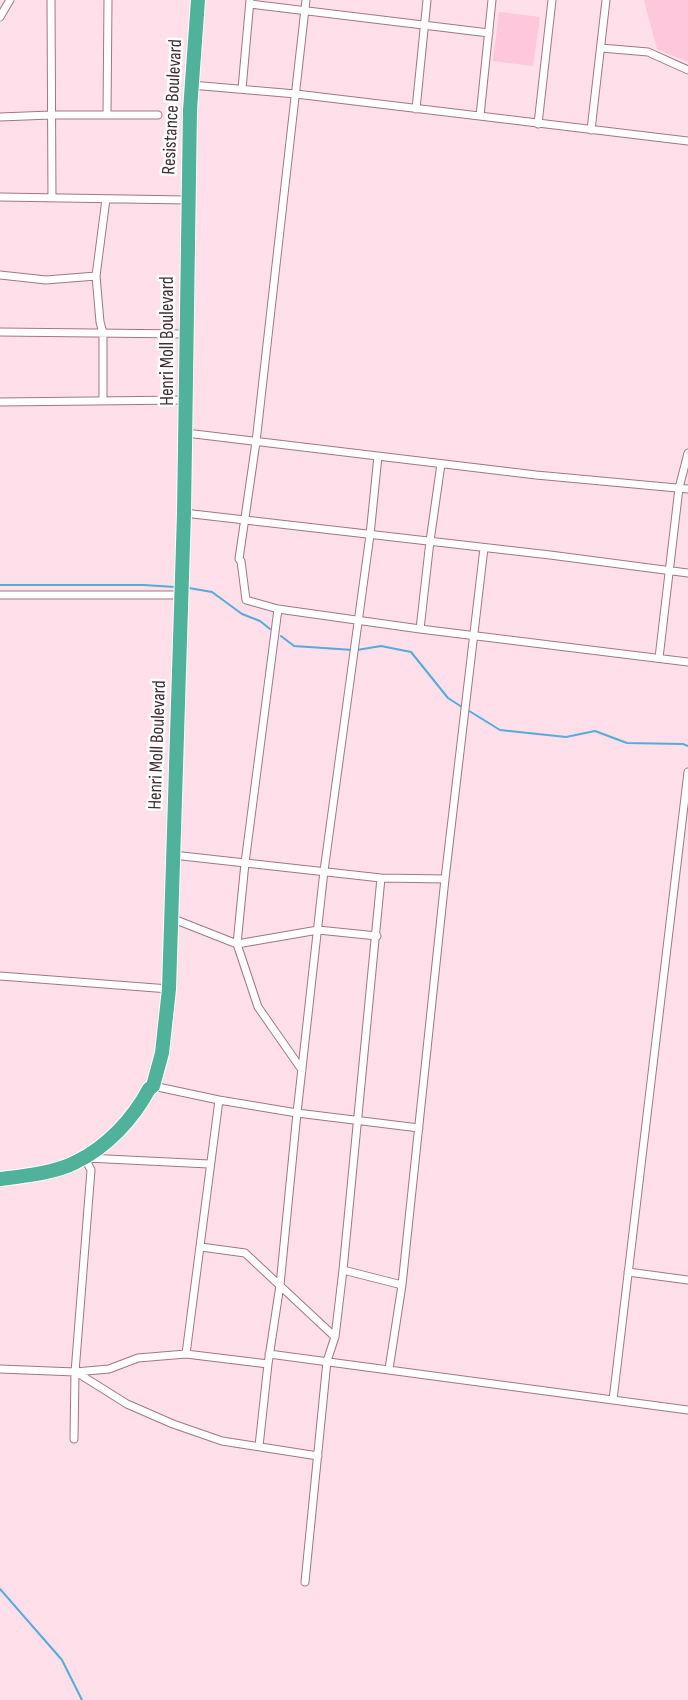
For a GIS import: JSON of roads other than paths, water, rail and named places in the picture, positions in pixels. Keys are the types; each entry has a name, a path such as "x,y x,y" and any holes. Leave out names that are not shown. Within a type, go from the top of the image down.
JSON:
{"highway":[{"name":"Resistance Boulevard","path":"187,215 191,85 198,0"},
{"name":"Henri Moll Boulevard","path":"0,1179 24,1176 63,1167 96,1150 118,1132 136,1111 153,1086 162,1053 169,989 182,595 186,433 187,215"}],"street":[{"path":"0,17 10,0"},
{"path":"51,0 52,198"},
{"path":"107,115 108,0"},
{"path":"306,0 256,442 239,559 241,560 246,600 278,609 420,629 688,662"},
{"path":"416,108 427,0"},
{"path":"480,116 492,0"},
{"path":"538,124 552,0"},
{"path":"592,130 606,0"},
{"path":"242,89 250,2 489,33"},
{"path":"601,48 648,52 688,70"},
{"path":"191,85 296,94 688,141"},
{"path":"0,117 158,114"},
{"path":"0,197 187,200"},
{"path":"103,401 103,333 100,322 96,276 106,199"},
{"path":"0,275 46,280 96,276"},
{"path":"0,332 186,334"},
{"path":"0,402 186,400"},
{"path":"186,433 536,475 688,489"},
{"path":"659,658 679,488 688,453"},
{"path":"259,1446 269,1354 280,1284 324,872 359,620 378,456"},
{"path":"420,629 441,464"},
{"path":"184,513 688,573"},
{"path":"390,1369 402,1285 445,879 484,548"},
{"path":"0,595 182,595"},
{"path":"278,609 245,863 237,944 258,1007 302,1070"},
{"path":"613,1400 688,772"},
{"path":"172,855 381,878 445,879"},
{"path":"305,1582 327,1361 335,1337 344,1270 381,878"},
{"path":"171,918 237,944 318,930 377,936"},
{"path":"0,976 169,989"},
{"path":"153,1086 219,1100 297,1113 419,1128"},
{"path":"186,1354 201,1247 209,1164 219,1100"},
{"path":"84,1157 209,1164"},
{"path":"74,1439 75,1372 91,1170 84,1157"},
{"path":"201,1247 245,1253 335,1337"},
{"path":"344,1270 402,1285"},
{"path":"628,1272 688,1280"},
{"path":"0,1369 75,1372 109,1369 138,1358 186,1354 268,1364"},
{"path":"269,1354 688,1410"},
{"path":"75,1372 128,1404 174,1424 222,1441 318,1456"}],"waterway":[{"path":"0,585 144,585 175,587"},
{"path":"189,588 212,592 242,614 260,621 270,629"},
{"path":"281,636 294,646 353,650"},
{"path":"357,650 381,646 411,652 448,698 462,707"},
{"path":"466,709 500,730 566,737 595,731 627,743 683,744 688,746"},
{"path":"0,1589 62,1660 82,1700"}]}
